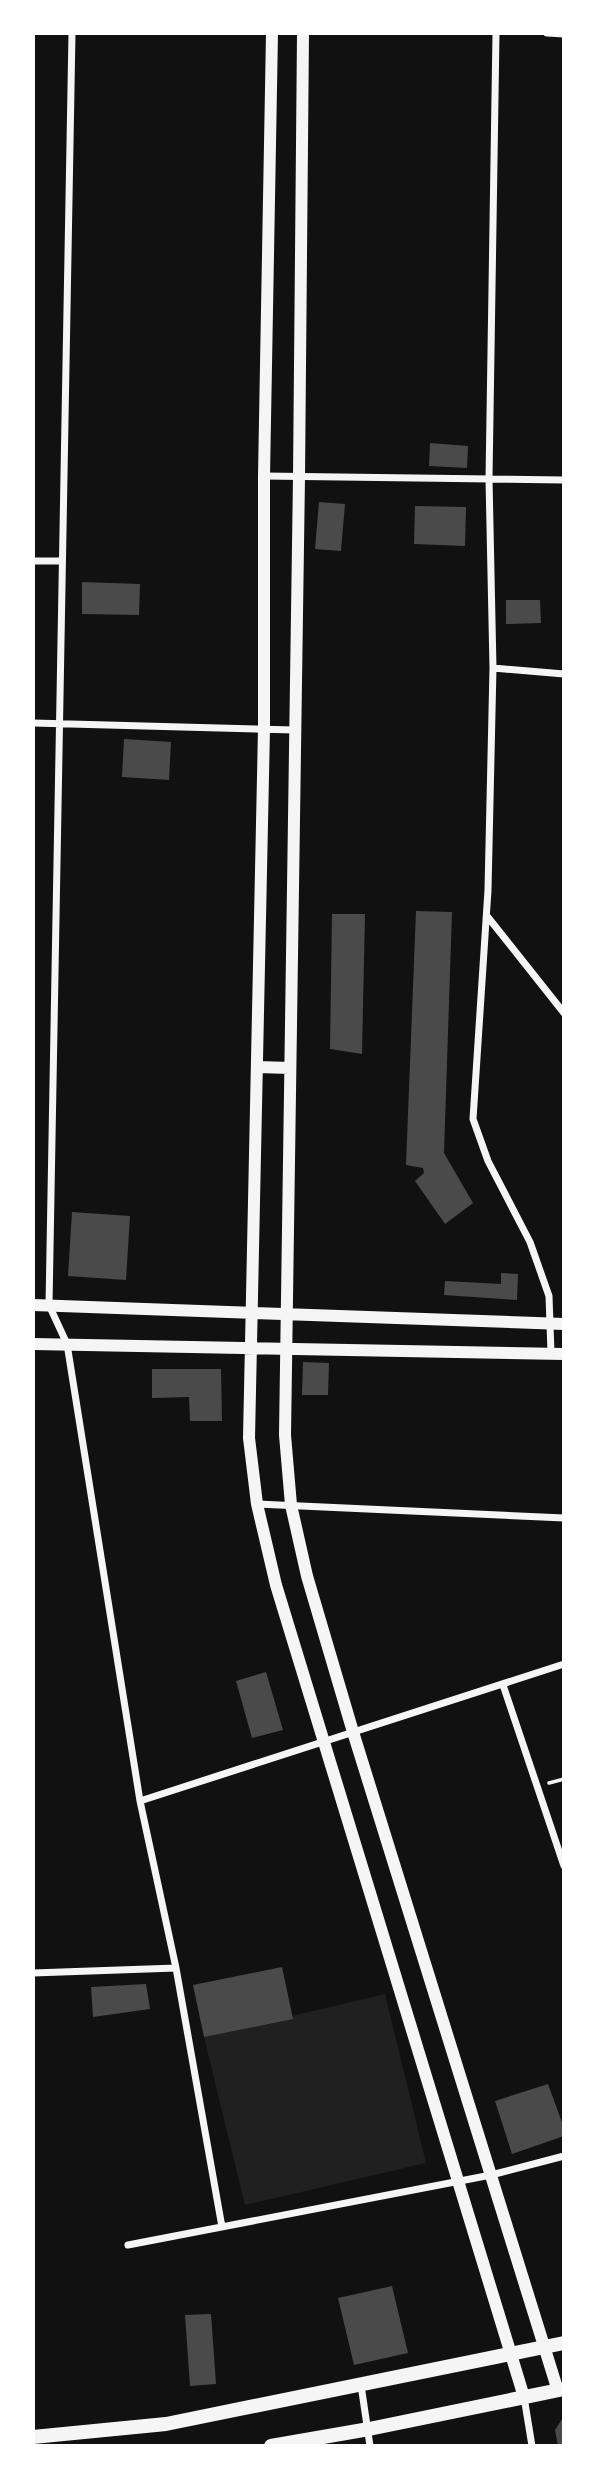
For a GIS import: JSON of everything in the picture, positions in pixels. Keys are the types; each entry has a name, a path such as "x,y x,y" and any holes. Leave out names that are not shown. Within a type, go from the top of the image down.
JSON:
{"main road":[{"path":"33,2437 166,2424 564,2343"},
{"path":"271,2446 561,2390"}],"street":[{"path":"72,33 49,1305 67,1344 140,1801 176,1968 222,2227"},
{"path":"272,33 264,476 264,729 250,1437 257,1504 276,1585 524,2397 532,2446"},
{"path":"303,33 285,1435 291,1505 307,1576 353,1732 543,2348 561,2390"},
{"path":"33,1344 557,1353 549,1324 548,1296 530,1242 488,1161 473,1119 487,916 493,668 489,479 496,33"},
{"path":"547,33 564,34"},
{"path":"264,476 564,480"},
{"path":"33,561 61,561"},
{"path":"493,668 564,674"},
{"path":"33,723 295,730"},
{"path":"487,916 564,1013"},
{"path":"257,1067 290,1068"},
{"path":"33,1305 564,1324"},
{"path":"257,1504 564,1518"},
{"path":"140,1801 564,1664"},
{"path":"503,1685 564,1866"},
{"path":"33,1973 176,1968"},
{"path":"128,2245 491,2175 564,2156"},
{"path":"361,2385 370,2446"}],"shaded area":[{"path":"385,1994 426,2163 245,2205 204,2037"}],"building":[{"path":"430,443 468,446 467,468 429,466"},
{"path":"319,502 345,504 341,551 315,549"},
{"path":"415,506 466,507 465,546 414,544"},
{"path":"82,582 140,584 139,615 82,614"},
{"path":"506,600 540,600 541,623 506,624"},
{"path":"124,739 171,742 169,780 122,777"},
{"path":"416,911 452,912 444,1153 473,1203 445,1224 415,1181 424,1173 423,1168 406,1165"},
{"path":"332,914 365,914 362,1054 330,1049"},
{"path":"72,1212 130,1216 126,1280 68,1276"},
{"path":"501,1273 518,1274 517,1300 444,1295 445,1281 501,1284"},
{"path":"303,1362 329,1363 328,1395 302,1395"},
{"path":"152,1369 221,1369 222,1421 190,1421 189,1397 152,1398"},
{"path":"266,1672 283,1730 252,1738 236,1681"},
{"path":"282,1967 293,2019 204,2037 193,1985"},
{"path":"146,1984 150,2009 93,2017 91,1987"},
{"path":"548,2084 564,2128 564,2136 512,2154 495,2101"},
{"path":"392,2286 408,2353 354,2365 338,2298"},
{"path":"211,2314 216,2384 190,2386 185,2315"},
{"path":"564,2416 564,2446 558,2446 555,2430"}]}
